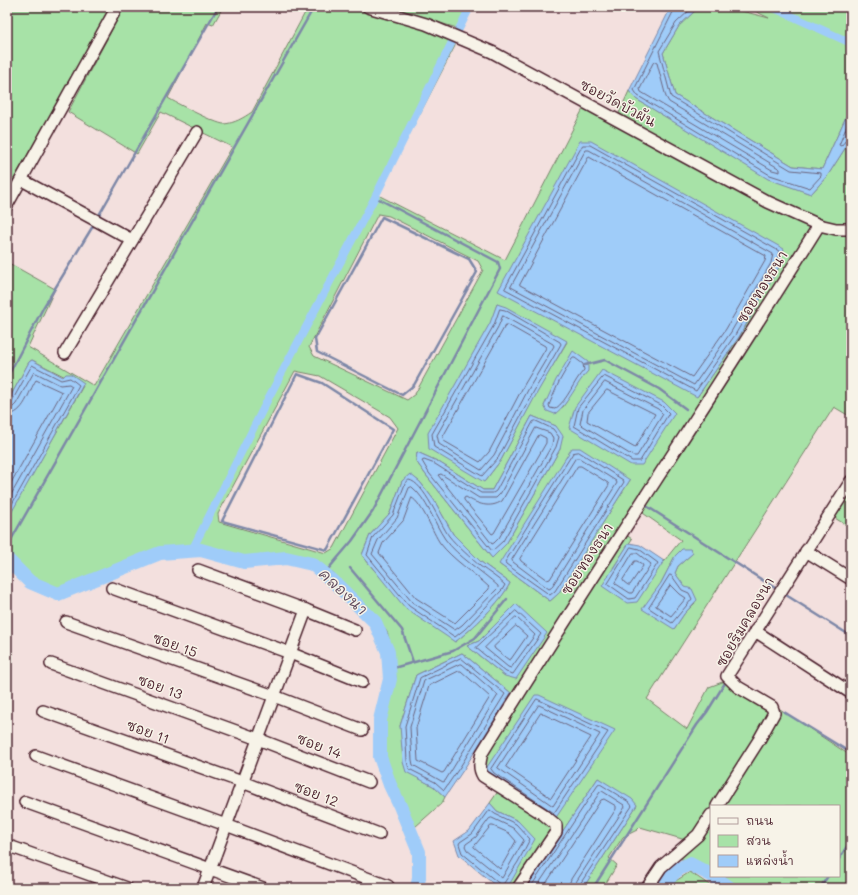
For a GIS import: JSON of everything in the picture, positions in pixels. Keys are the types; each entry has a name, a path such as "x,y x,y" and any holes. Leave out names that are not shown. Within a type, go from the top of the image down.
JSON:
{"street":[{"path":"7,205 117,7"},
{"name":"ซอยวัดบัวผัน","path":"368,7 426,24 492,52 768,202 819,225 851,229"},
{"path":"64,353 197,132"},
{"path":"22,180 132,240"},
{"name":"ซอยทองธนา","path":"518,888 556,832 556,825 543,814 483,776 480,770 482,753 578,600 819,225"},
{"name":"ซอยริมคลองนา","path":"718,805 759,740 774,713 772,708 738,686 727,676 851,481"},
{"path":"806,551 851,579"},
{"path":"198,570 355,630"},
{"path":"112,588 290,653 362,682"},
{"path":"203,888 306,610"},
{"name":"ซอย 15","path":"66,622 274,696 362,730"},
{"path":"755,631 851,692"},
{"name":"ซอย 13","path":"51,664 258,739"},
{"name":"ซอย 11","path":"43,711 242,782"},
{"name":"ซอย 14","path":"258,739 369,782"},
{"path":"36,756 388,886"},
{"name":"ซอย 12","path":"242,782 379,834"},
{"path":"25,802 263,888"},
{"path":"647,888 660,867 698,835 710,817"},
{"path":"9,846 127,888"}],"green space":[{"path":"7,7 111,7 7,191"},
{"path":"124,7 223,7 213,25 207,23 168,98 205,117 224,124 242,118 252,112 308,7 348,7 444,35 455,41 455,46 378,195 505,260 584,107 804,222 811,228 809,234 519,686 511,693 462,653 416,675 400,726 422,780 433,786 445,797 442,803 415,827 404,805 383,754 385,721 396,678 393,652 387,632 375,615 334,573 311,560 281,555 250,558 236,557 203,547 162,549 59,590 37,581 7,555 7,519 83,386 32,360 29,362 7,403 7,371 11,364 11,356 7,352 7,262 55,289 28,347 94,386 232,147 161,112 137,154 68,112","holes":["378,214 389,216 478,261 483,270 415,394 407,400 314,356 309,347","779,267 739,337 697,397","497,304 567,342 537,392 501,460 484,482 491,323","295,371 320,376 390,417 398,428 334,548 326,553 219,522 218,514","588,371 581,378 563,407 544,406 548,398","532,416 556,426 560,449 506,544 492,558 416,461 417,452 437,461 483,490 492,490","410,475 420,482 434,500 453,534 481,562 510,583 493,607 478,623 455,642 374,570 362,555 370,535 390,513 402,481","630,480 558,594 550,601 499,564","479,641 505,676 467,646"]},
{"path":"387,7 467,7 457,28"},
{"path":"699,7 726,7 769,18 747,7 851,7 851,106 822,169 793,166 675,95 663,53 679,26"},
{"path":"629,91 636,99 768,178 811,194 828,175 851,139 851,224 835,225 806,214 748,187 643,128 619,113"},
{"path":"820,230 851,232 851,417 834,407 647,699 687,729 709,687 733,678 851,756 851,888 735,888 724,877 840,877 840,805 710,805 710,868 701,863 677,858 696,843 640,827 623,837 609,858 617,865 603,888 583,888 637,805 598,778 525,888 498,888 497,887 508,887 518,821 497,811 490,803 499,790 516,800 485,770 484,757 625,534 632,539 613,568 664,561 681,540 640,511","holes":["693,553 678,566 675,573 695,603 684,614 674,629 661,583 675,556"]},
{"path":"851,489 851,528 833,517"},
{"path":"690,872 714,888 671,888 674,882"}],"water":[{"path":"671,7 699,7 679,26 663,53 675,95 793,166 822,169 851,106 851,139 828,175 811,194 768,179 636,99 629,91"},
{"path":"580,141 591,141 784,249 779,267 739,337 697,397 498,291"},
{"path":"497,304 506,307 567,341 501,460 484,482 429,449 428,433 490,323"},
{"path":"573,351 588,362 588,371 569,399 555,414 547,411 544,406 556,380"},
{"path":"32,360 63,377 66,374 71,374 84,383 7,519 7,403 29,362"},
{"path":"602,370 664,402 675,413 642,465 631,465 569,428 575,407"},
{"path":"532,416 556,426 563,436 560,449 506,544 492,558 416,461 417,452 437,461 483,490 492,490"},
{"path":"572,448 580,448 630,480 558,594 550,601 499,564"},
{"path":"410,474 420,482 434,500 453,534 481,562 510,583 493,607 478,623 455,642 406,609 362,555 370,535 390,513 402,481"},
{"path":"629,543 640,545 664,561 637,602 627,603 602,586"},
{"path":"682,549 690,549 693,553 678,566 675,573 685,587 692,589 697,600 684,614 674,629 642,609 661,583 675,556"},
{"path":"516,604 547,633 516,679 505,676 467,646 479,641"},
{"path":"462,653 511,693 445,797 433,786 406,772 403,762 400,726 416,675"},
{"path":"535,695 539,695 615,730 555,819 491,776 485,770"},
{"path":"598,778 632,799 637,805 583,888 525,888"},
{"path":"490,803 497,811 518,821 535,839 508,887 497,887 459,855 454,841 469,831"}],"waterway":[{"path":"99,215 218,7"},
{"path":"7,547 314,7"},
{"path":"459,29 470,7"},
{"path":"772,7 851,43"},
{"path":"789,15 793,7"},
{"path":"192,550 270,395 375,197 452,42"},
{"path":"324,574 352,541 373,511 500,269 498,262 375,197"},
{"path":"382,217 469,259 477,272 414,385 402,395 317,352 315,339 382,217"},
{"path":"7,378 43,308 93,226"},
{"path":"585,365 605,360 659,389 686,409"},
{"path":"297,374 322,383 393,429 327,550 222,521 297,374"},
{"path":"648,507 775,588"},
{"name":"คลองนา","path":"7,559 30,582 58,594 160,553 201,550 244,562 286,558 312,564 332,580 375,622 388,652 390,679 380,720 380,757 390,785 419,852 419,878 417,888"},
{"path":"350,568 402,630 413,662"},
{"path":"786,595 851,636"},
{"path":"390,669 453,651 475,638 507,599"},
{"path":"593,888 725,683"},
{"path":"784,712 851,753"},
{"path":"840,857 851,840"},
{"name":"คลองนา","path":"663,888 668,879 674,873 690,864 710,874"},
{"name":"คลองนา","path":"714,877 730,888"},
{"path":"820,888 827,877"}]}
